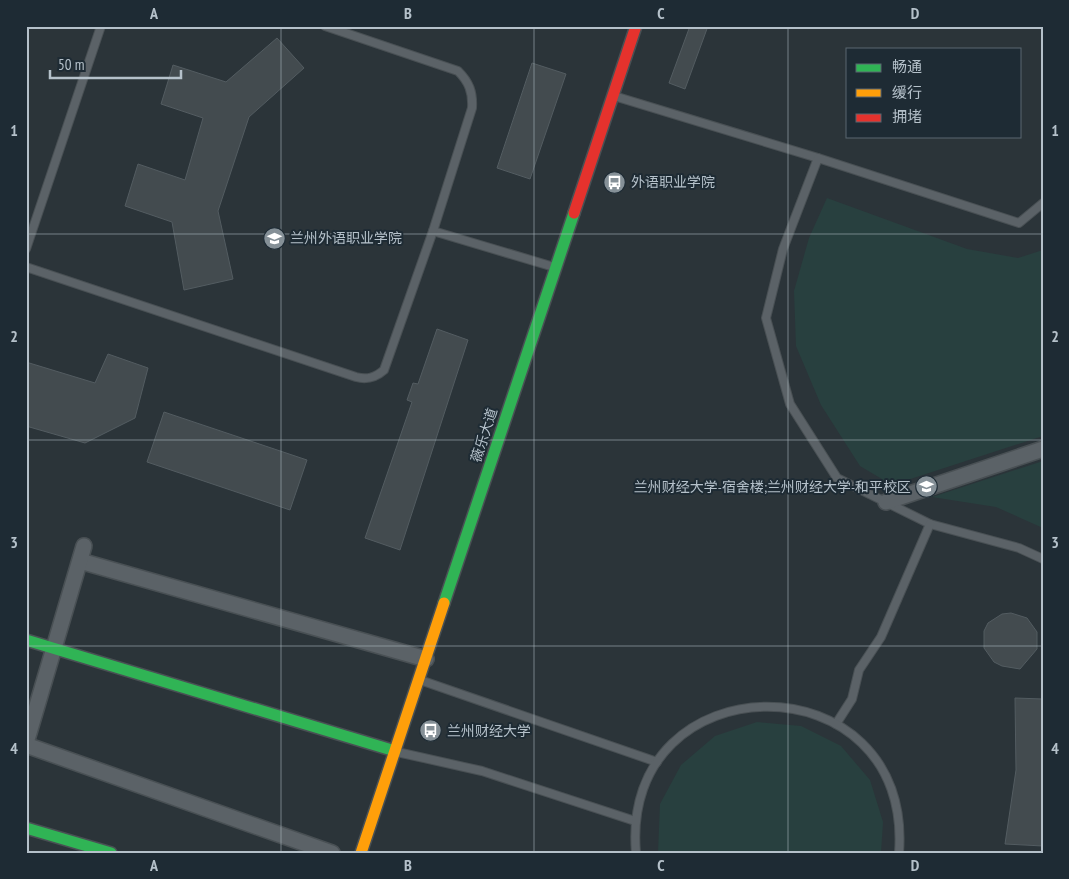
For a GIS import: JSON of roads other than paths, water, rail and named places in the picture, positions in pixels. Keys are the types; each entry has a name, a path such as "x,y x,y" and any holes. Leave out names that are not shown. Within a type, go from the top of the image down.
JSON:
{"main road":[{"name":"薇乐大道","path":"361,853 636,26"},
{"path":"26,640 395,751"},
{"path":"26,828 111,853"}],"street":[{"path":"886,502 1043,449"},
{"path":"84,546 26,744 332,853"},
{"path":"80,561 426,659"}],"lane":[{"path":"26,249 101,26"},
{"path":"26,267 356,377 371,378 384,370 433,231 472,108 470,87 458,70 326,26"},
{"path":"613,96 818,158 1019,223 1043,203"},
{"path":"818,158 783,249 766,318 790,404 837,478 930,524 1019,548 1043,559"},
{"path":"433,231 556,268"},
{"path":"836,724 852,699 859,670 881,637 930,524"},
{"path":"419,679 657,762"},
{"path":"636,853 635,822 645,785 657,762 678,739 712,717 745,706 783,706 801,709 836,724 865,748 886,779 898,814 899,853"},
{"path":"395,751 482,770 635,822"}],"place":[{"name":"外语职业学院","path":"615,182"},
{"name":"兰州外语职业学院","path":"274,238"},
{"name":"兰州财经大学-宿舍楼;兰州财经大学-和平校区","path":"927,487"},
{"name":"兰州财经大学","path":"431,731"}]}
